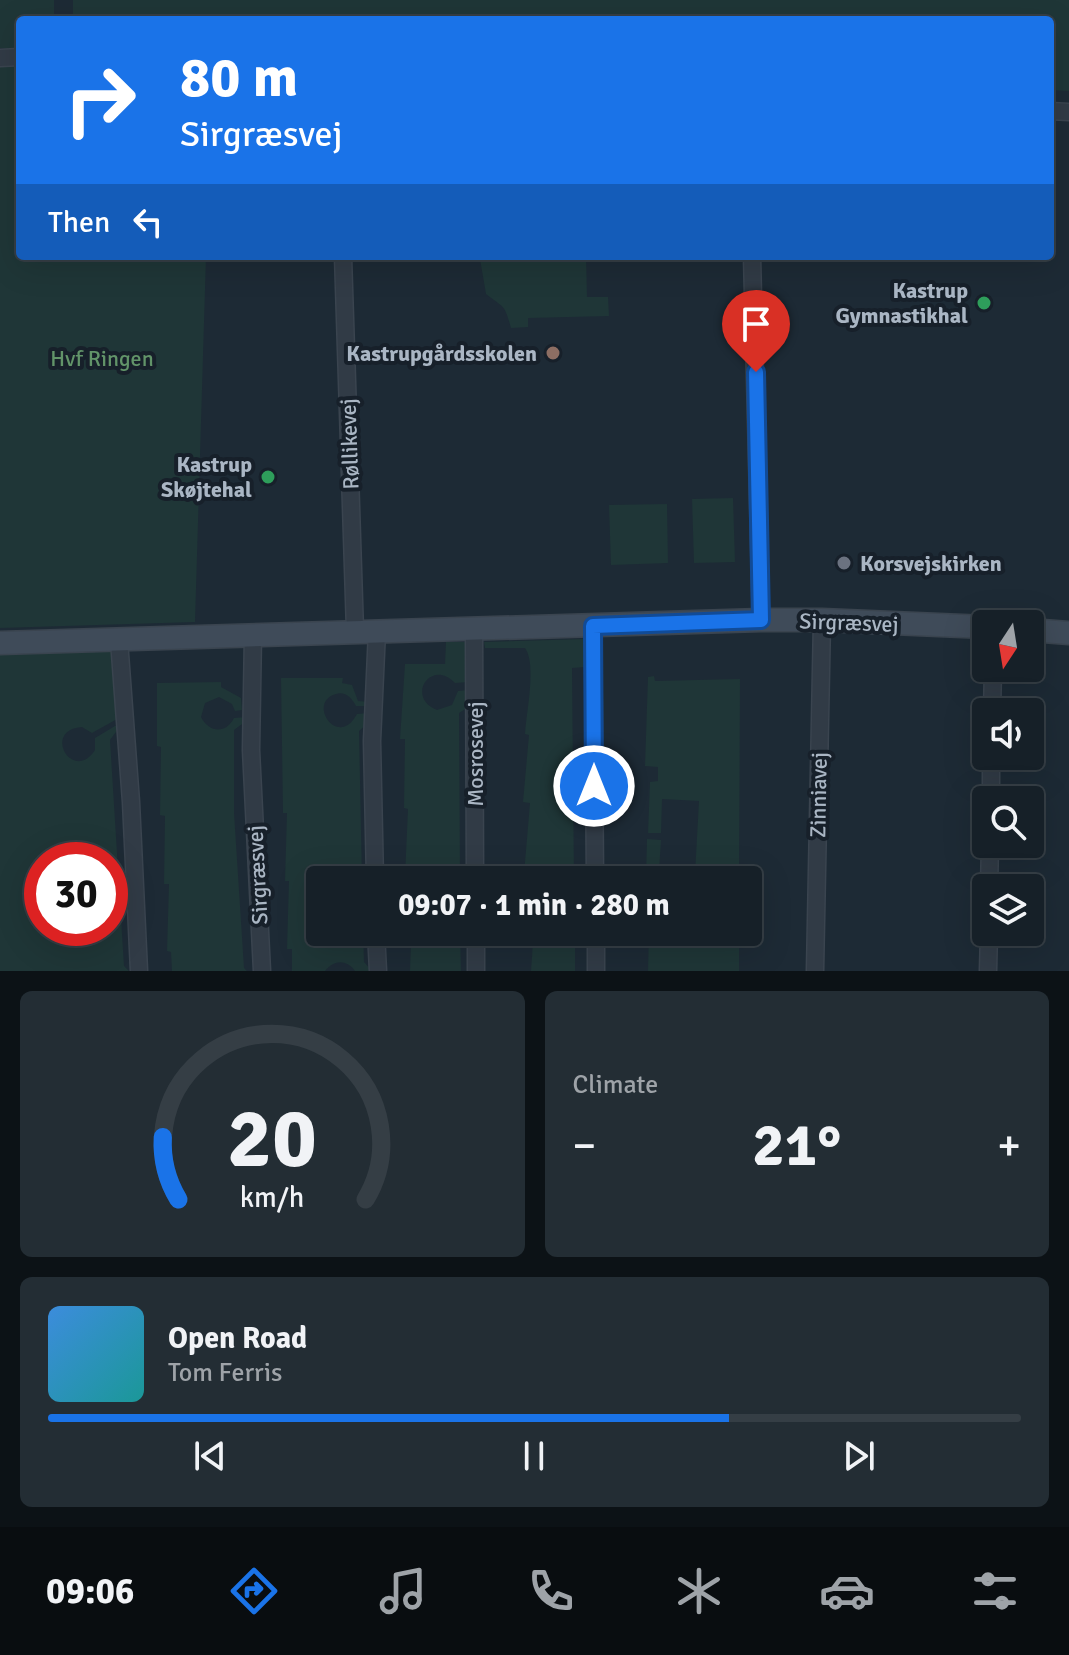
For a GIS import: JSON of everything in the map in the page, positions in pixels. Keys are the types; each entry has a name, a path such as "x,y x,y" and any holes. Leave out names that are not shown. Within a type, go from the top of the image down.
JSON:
{"street":[{"name":"Røllikevej","path":"343,260 366,631"},
{"path":"752,260 761,620"},
{"name":"Sirgræsvej","path":"0,643 761,620 972,626"},
{"name":"Zinniavej","path":"815,971 822,620"},
{"path":"593,626 595,866"},
{"name":"Mosrosevej","path":"474,629 475,866"},
{"path":"366,631 375,866"},
{"path":"1044,631 1069,633"},
{"name":"Sirgræsvej","path":"253,634 251,750 262,971"},
{"path":"119,640 139,971"},
{"path":"377,946 378,971"},
{"path":"476,946 476,971"},
{"path":"596,946 596,971"},
{"path":"988,971 989,946"}],"green space":[{"path":"0,0 54,0 54,16 16,16 16,49 0,48"},
{"path":"73,0 1069,0 1069,91 1054,90 1054,16 73,16"},
{"name":"Hvf Ringen","path":"0,65 16,65 16,260 206,260 195,622 0,628"},
{"path":"480,260 586,260 587,297 608,297 609,316 528,318 528,327 511,328 503,307 486,294"},
{"path":"733,498 735,562 694,563 692,499"},
{"path":"667,504 668,563 611,565 609,505"},
{"path":"585,639 585,667 572,668 574,866 525,866 530,803 523,802 529,735 525,734 530,666 525,648 485,648 484,642"},
{"path":"446,642 468,642 469,682 455,683 446,676 438,675 430,677 422,689 428,704 437,710 452,705 458,691 469,690 470,706 459,713 460,866 405,866 408,809 404,808 405,739 400,739 405,664 445,664"},
{"path":"117,651 117,719 92,733 82,727 70,730 62,745 70,758 78,761 86,759 95,750 95,738 121,725 110,740 116,842 24,842 24,946 123,946 124,966 129,971 0,971 0,655"},
{"path":"654,676 655,681 740,679 739,866 695,866 699,801 662,799 661,833 648,833 650,782 658,781 658,767 645,766 648,677"},
{"path":"281,678 343,678 342,683 352,685 358,701 369,702 369,706 356,706 348,696 339,693 328,699 324,706 324,713 334,726 349,724 357,714 370,713 370,721 359,731 362,866 306,866 306,946 363,946 364,962 372,971 355,971 348,964 340,962 325,971 292,971 292,949 287,949 287,813 283,813"},
{"path":"221,682 221,687 241,698 242,710 235,711 232,704 219,697 205,703 201,717 208,726 218,730 227,727 234,718 246,717 246,721 234,730 234,813 244,968 247,971 172,971 171,952 167,951 169,884 164,884 165,816 160,815 161,747 157,746 157,683"},
{"path":"647,839 661,840 659,866 646,866"},
{"path":"411,946 460,946 461,971 410,971"},
{"path":"533,946 575,946 575,971 531,971"},
{"path":"649,946 739,946 739,971 648,971"}],"place":[{"name":"Kastrup Gymnastikhal","path":"984,303"},
{"name":"Kastrupgårdsskolen","path":"553,353"},
{"name":"Kastrup Skøjtehal","path":"268,477"},
{"name":"Korsvejskirken","path":"844,563"}],"route":[{"path":"594,786 593,626 761,620 756,372"}]}
